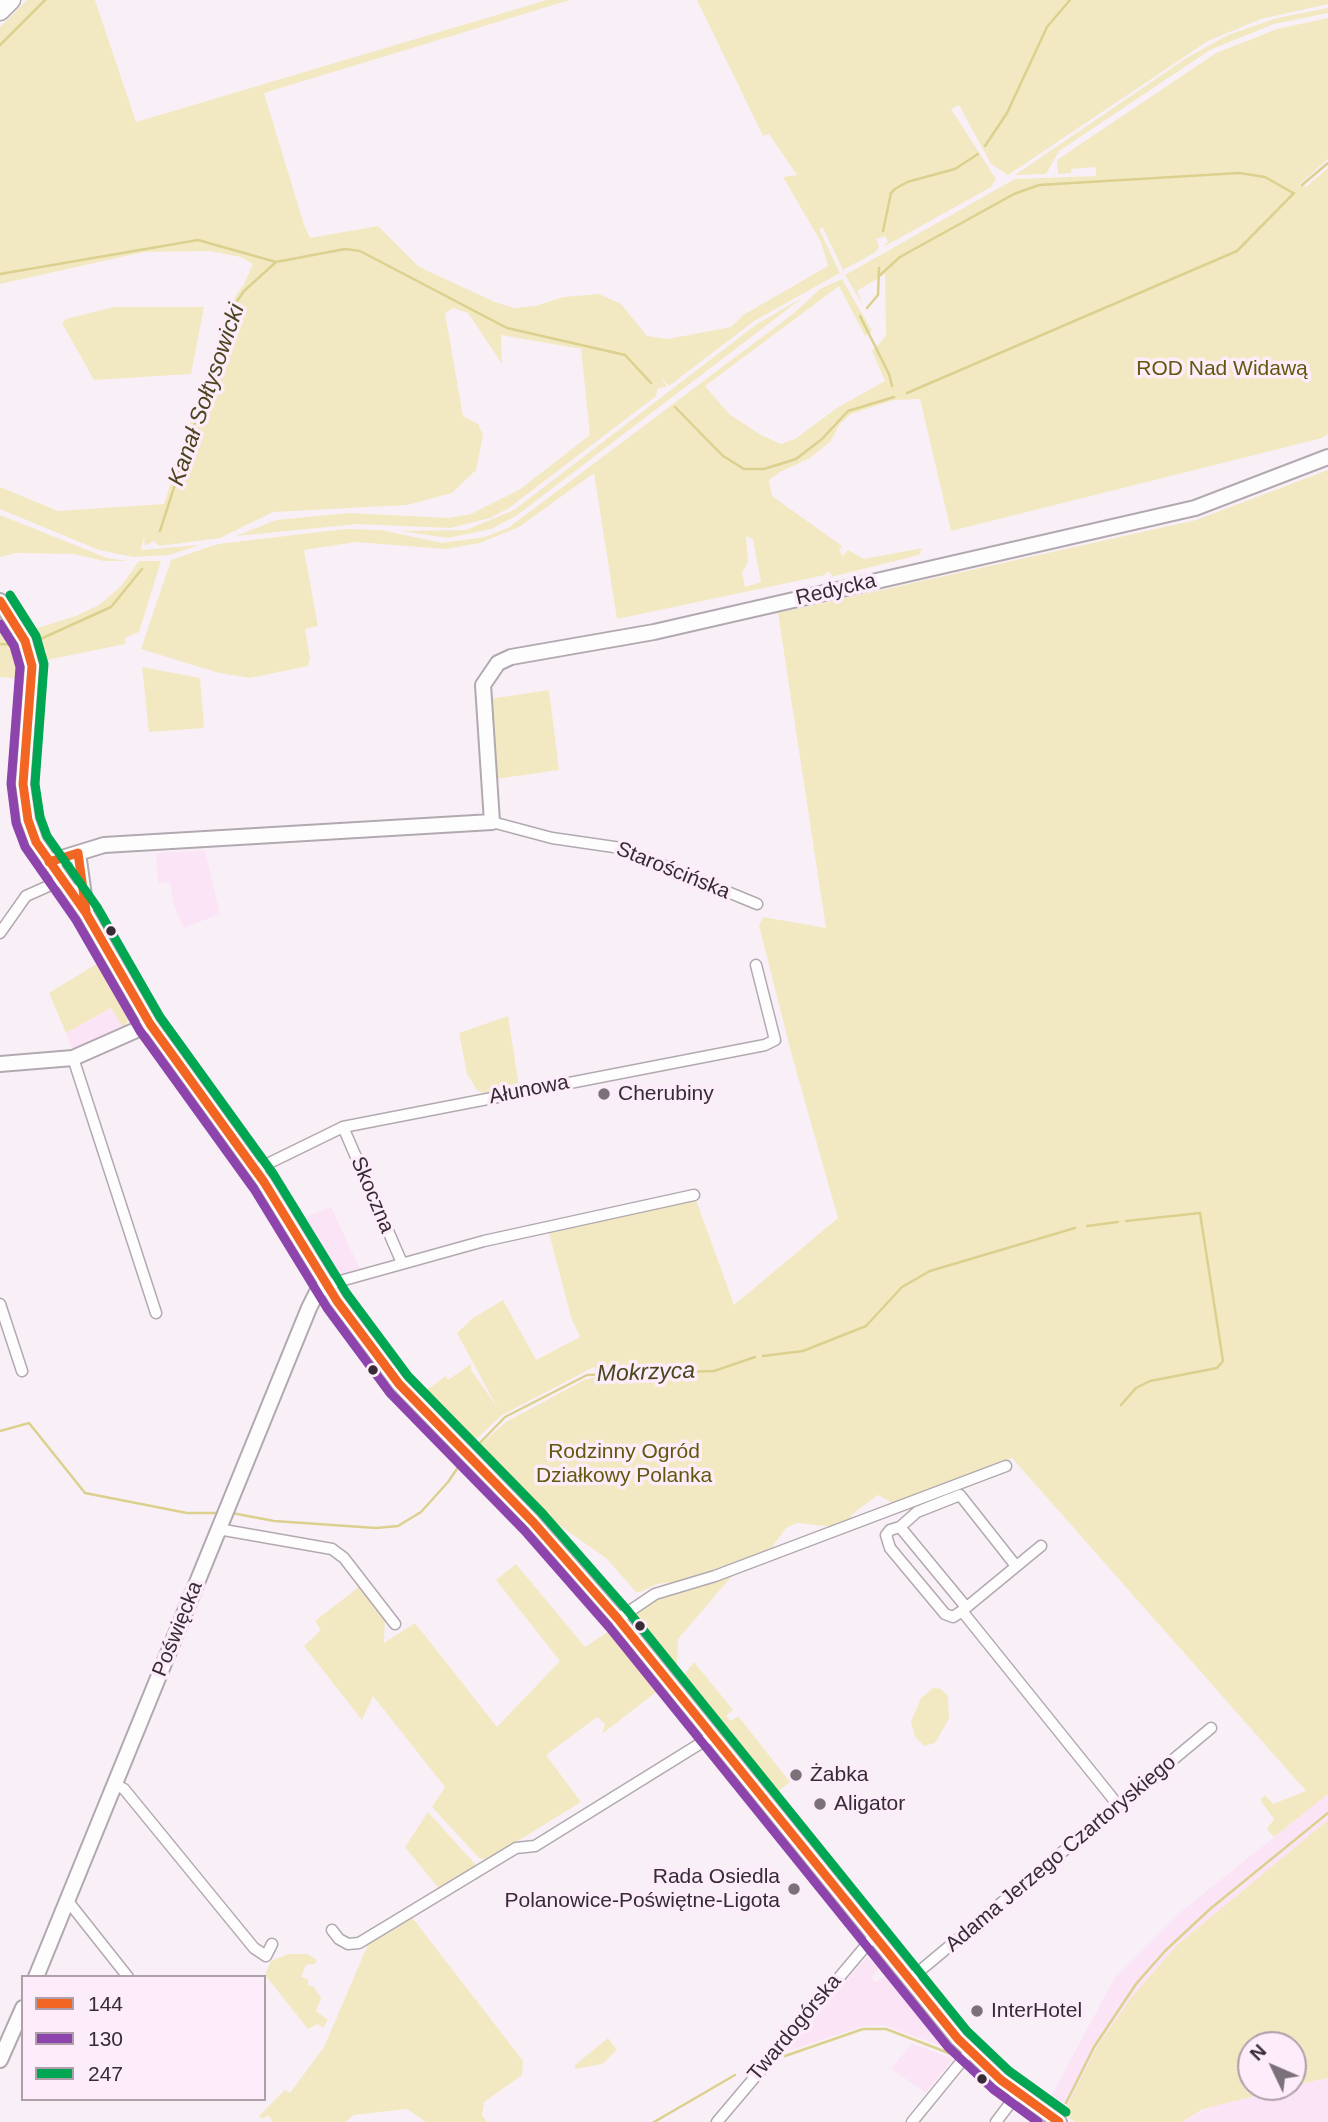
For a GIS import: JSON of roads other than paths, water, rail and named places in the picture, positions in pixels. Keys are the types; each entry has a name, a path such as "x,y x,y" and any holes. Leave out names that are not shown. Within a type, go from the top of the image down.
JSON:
{"highway":[{"path":"0,11 11,0"}],"street":[{"name":"Redycka","path":"492,822 483,685 498,663 511,657 654,632 1195,508 1328,457"},
{"path":"0,601 26,641 32,666 24,803 33,836 86,913 150,1024 255,1170 326,1285 399,1384 533,1522 618,1619 970,2051 1018,2093 1059,2122"},
{"name":"Starościńska","path":"49,862 104,845 492,822 552,838 621,848 757,904"},
{"path":"78,853 86,913"},
{"path":"0,933 26,896 62,880"},
{"name":"Ałunowa","path":"255,1170 343,1127 775,1041 756,965"},
{"path":"0,1064 73,1058 150,1024"},
{"path":"73,1058 156,1313"},
{"name":"Skoczna","path":"343,1127 402,1263"},
{"path":"326,1285 484,1241 694,1195"},
{"name":"Poświęcka","path":"37,1975 312,1302 326,1285"},
{"path":"0,1304 22,1371"},
{"path":"618,1619 655,1594 728,1571 1006,1466"},
{"path":"1016,1566 960,1495 917,1511 901,1527 890,1530 886,1535 890,1548 945,1614 953,1618 1041,1546"},
{"path":"901,1527 1118,1805"},
{"path":"218,1529 332,1549 344,1559 395,1624"},
{"name":"Adama Jerzego Czartoryskiego","path":"910,1979 1211,1728"},
{"path":"332,1930 339,1940 348,1944 359,1943 516,1848 535,1846 714,1735"},
{"path":"114,1784 124,1788 254,1948 266,1956 272,1944"},
{"path":"67,1900 126,1975"},
{"name":"Twardogórska","path":"717,2122 875,1935"},
{"path":"0,2060 21,2013"},
{"path":"912,2122 970,2051"},
{"path":"996,2122 1018,2093"}],"waterway":[{"path":"0,45 45,0"},
{"name":"Kanał Sołtysowicki","path":"985,146 1007,113 1047,27 1070,0"},
{"name":"Kanał Sołtysowicki","path":"883,231 891,193 895,189 907,182 955,169 978,154"},
{"path":"1302,185 1328,163"},
{"path":"879,276 900,257 1014,194 1039,185 1239,173 1265,177 1293,193"},
{"path":"907,393 1237,251 1294,193"},
{"path":"0,274 198,240 276,262"},
{"name":"Kanał Sołtysowicki","path":"160,531 231,310 244,291 276,262 345,249 360,251 507,328 625,355 651,383"},
{"name":"Kanał Sołtysowicki","path":"867,308 878,295 879,268"},
{"name":"Kanał Sołtysowicki","path":"860,316 889,374 892,386"},
{"name":"Kanał Sołtysowicki","path":"675,407 723,456 744,469 764,469 796,459 822,439 848,411 894,397"},
{"name":"Kanał Sołtysowicki","path":"36,641 111,607 142,569"},
{"name":"Kanał Sołtysowicki","path":"0,644 18,645"},
{"path":"1121,1405 1136,1388 1150,1381 1217,1368 1223,1361 1200,1213 1126,1221"},
{"path":"1087,1226 1118,1222"},
{"name":"Mokrzyca","path":"763,1356 803,1351 866,1326 902,1287 930,1271 1075,1228"},
{"name":"Mokrzyca","path":"475,1448 505,1417 587,1375 714,1371 755,1357"},
{"name":"Mokrzyca","path":"0,1431 29,1423 85,1493 187,1513 217,1513"},
{"name":"Mokrzyca","path":"232,1513 274,1521 376,1528 398,1526 421,1512 448,1482 463,1460"},
{"path":"1066,2103 1094,2047 1136,1984 1165,1951 1210,1909 1328,1813"},
{"path":"785,2056 863,2029 886,2029 954,2055"},
{"path":"654,2122 735,2075"}],"place":[{"name":"Cherubiny","path":"604,1094"},
{"name":"Żabka","path":"796,1775"},
{"name":"Aligator","path":"820,1804"},
{"name":"Rada Osiedla Polanowice-Poświętne-Ligota","path":"794,1889"},
{"name":"InterHotel","path":"977,2011"}],"park label":[{"name":"ROD Nad Widawą","path":"1222,369"},
{"name":"Rodzinny Ogród Działkowy Polanka","path":"624,1464"}]}
